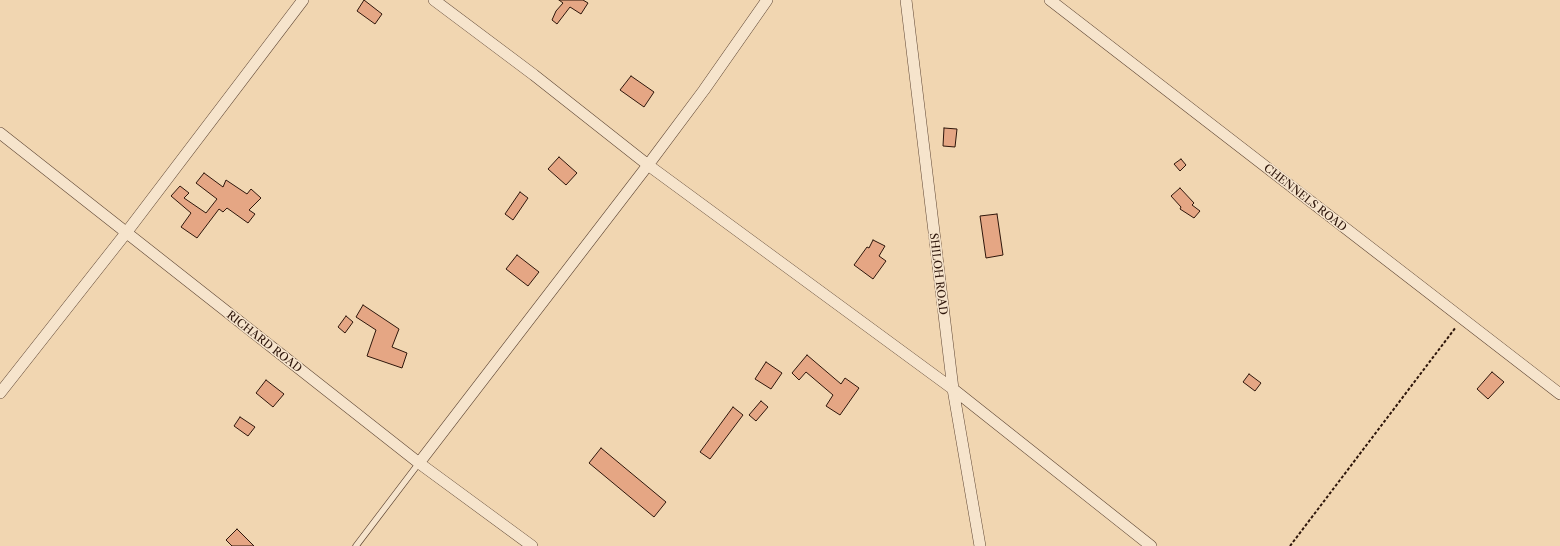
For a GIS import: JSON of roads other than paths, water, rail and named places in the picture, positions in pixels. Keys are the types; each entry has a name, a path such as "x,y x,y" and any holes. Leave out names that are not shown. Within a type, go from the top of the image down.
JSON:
{"street":[{"path":"0,393 126,233 303,0"},
{"path":"434,0 534,75 648,165 953,389 1151,546"},
{"path":"419,463 648,165 704,90 767,0"},
{"name":"SHILOH ROAD","path":"906,0 953,389 980,546"},
{"name":"CHENNELS ROAD","path":"1050,0 1560,394"},
{"name":"RICHARD ROAD","path":"0,133 419,463 532,546"}],"lane":[{"path":"356,546 419,463"}]}
